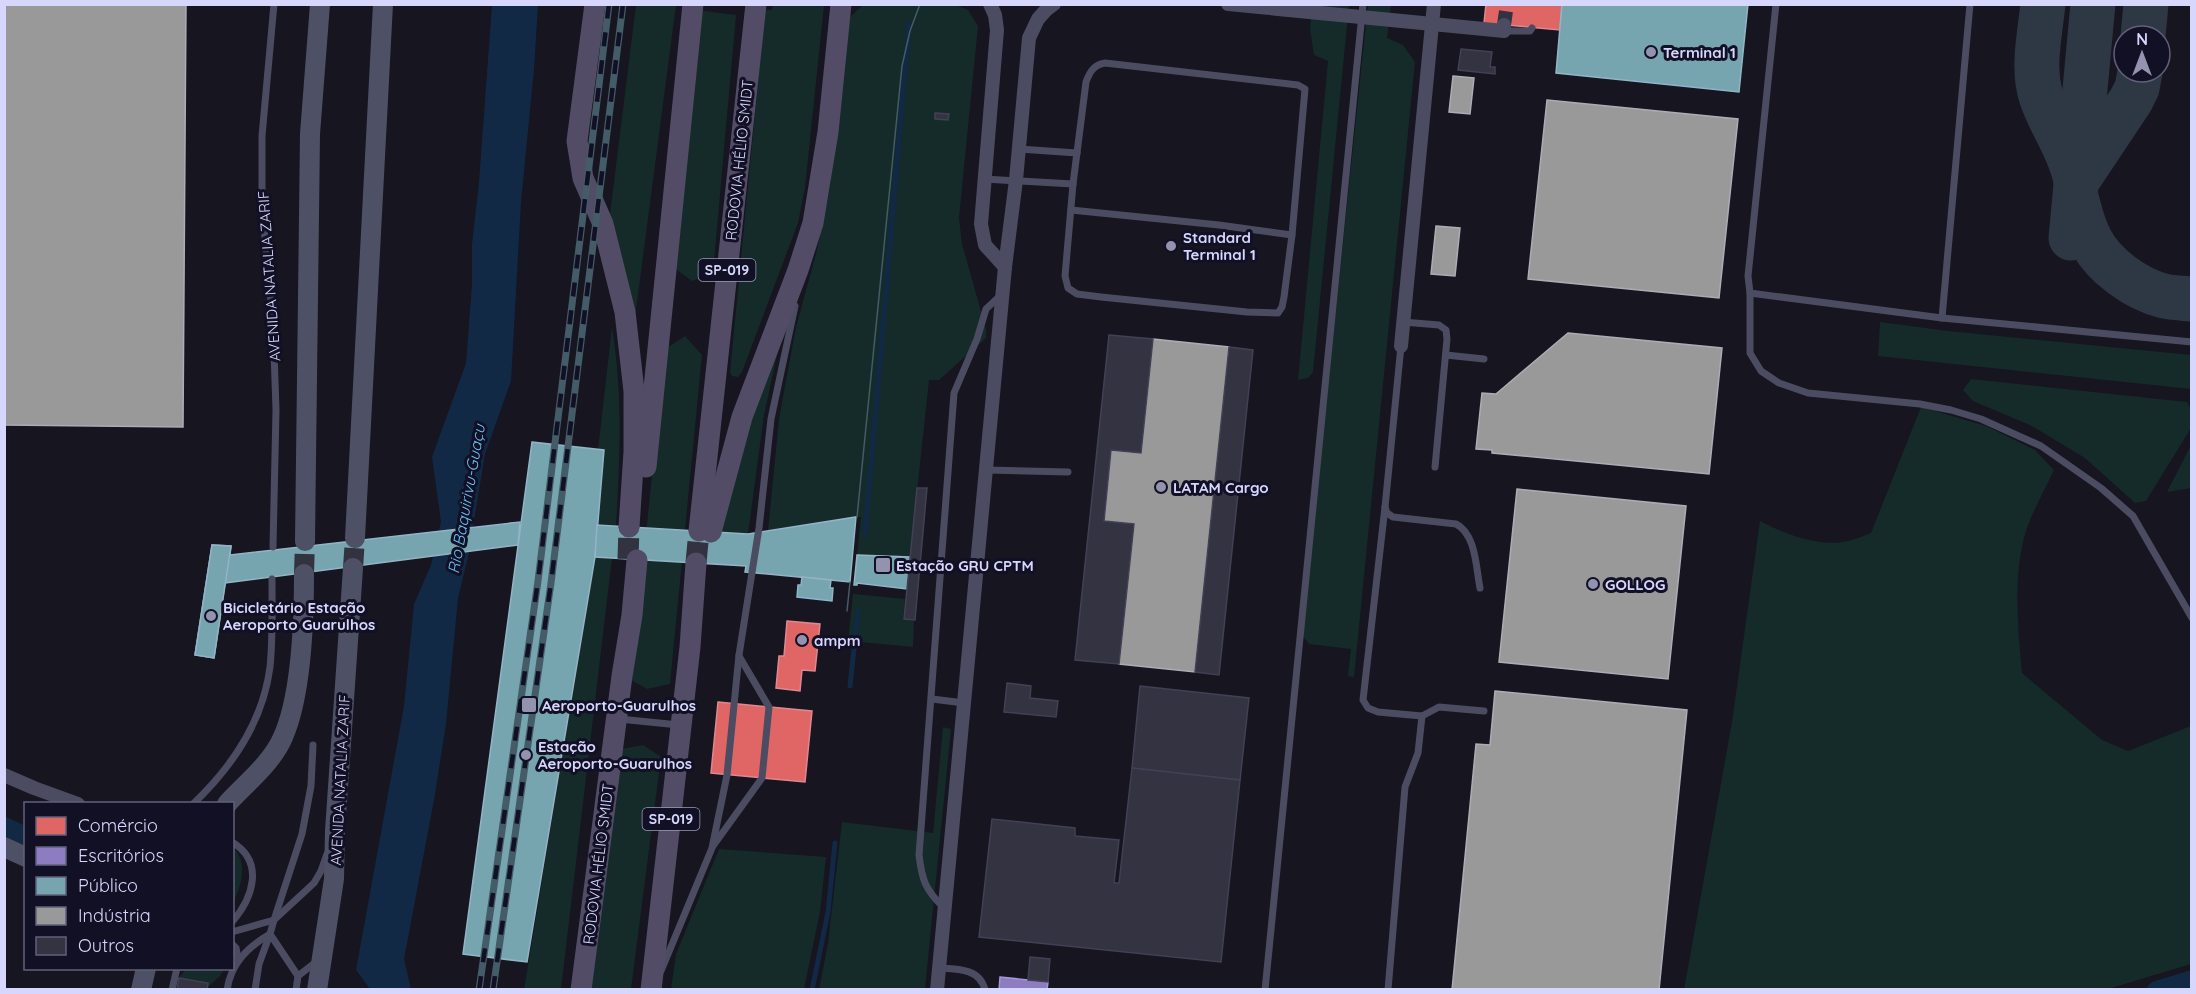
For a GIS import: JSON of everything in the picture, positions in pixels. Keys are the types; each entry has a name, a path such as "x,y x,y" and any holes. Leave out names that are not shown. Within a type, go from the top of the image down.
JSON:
{"main road":[{"path":"305,541 309,134 320,4"},
{"path":"355,538 383,4"},
{"path":"595,4 577,141 583,178 603,224 624,312 634,391 635,527 692,7"},
{"path":"810,234 825,154 841,5"},
{"name":"RODOVIA HÉLIO SMIDT","path":"755,6 705,531 742,417 810,234"},
{"name":"RODOVIA HÉLIO SMIDT","path":"581,990 616,718 632,615 633,560"},
{"name":"SP-019","path":"652,990 690,647 702,612 702,564"},
{"name":"AVENIDA NATALIA ZARIF","path":"317,990 334,879 335,831 353,568"},
{"path":"229,802 262,768 283,738 294,701 304,574"},
{"path":"4,847 24,856"}],"street":[{"path":"990,4 995,15 997,30 981,224 985,245 1005,267"},
{"path":"937,990 1005,267 1016,180 1029,38 1038,19 1054,4"},
{"path":"1228,4 1432,25 1504,28"},
{"path":"1401,346 1434,4"},
{"path":"4,775 72,802"}],"lane":[{"name":"AVENIDA NATALIA ZARIF","path":"273,547 276,410 271,282 262,207 262,136 274,4"},
{"path":"1265,990 1363,4"},
{"path":"1776,4 1748,276 1750,353 1761,371 1779,383 1808,393 1920,404 1951,410 1981,419 2042,446 2102,488 2133,516 2192,618"},
{"path":"1942,318 1970,4"},
{"path":"1504,28 1524,32 1532,28"},
{"path":"1100,64 1298,85 1305,91 1292,235 1281,310 1275,314 1247,312 1101,297 1077,294 1068,288 1065,276 1072,184 1077,153 1086,82 1095,66 1100,64"},
{"path":"1019,149 1077,153"},
{"path":"984,178 1072,184"},
{"path":"1071,210 1292,235"},
{"path":"652,990 712,848 727,775 738,656 759,528 771,419 810,234"},
{"path":"944,908 929,893 921,874 919,855 954,393 986,309 1003,292"},
{"path":"1750,293 1942,318 2192,342"},
{"path":"1403,322 1439,325 1446,330 1446,355 1435,467"},
{"path":"1401,346 1363,700 1368,708 1378,712 1422,716 1439,707 1484,711"},
{"path":"1446,355 1484,359"},
{"path":"986,470 1068,472"},
{"path":"1385,507 1387,513 1393,517 1456,524 1462,527 1470,540 1480,588"},
{"path":"195,802 231,762 251,732 262,703 270,666 272,579"},
{"path":"712,848 762,778 769,707 738,656"},
{"path":"932,699 964,703"},
{"path":"1388,990 1405,787 1418,753 1422,716"},
{"path":"616,718 681,726"},
{"path":"255,990 259,964 302,834 311,786 313,745"},
{"path":"234,931 274,920 314,883 321,871 335,831"},
{"path":"234,843 249,857 253,868 253,882 243,910 234,920"},
{"path":"234,968 250,947 270,934"},
{"path":"270,934 298,976 296,990"},
{"path":"234,946 238,960"},
{"path":"298,976 320,959"},
{"path":"938,968 974,973 980,977 985,990"},
{"path":"172,990 177,970"},
{"path":"227,990 228,980 233,970"}],"green space":[{"path":"636,5 676,5 634,325 609,222"},
{"path":"773,5 824,5 805,188 798,223 742,372 738,377 730,373 765,10 772,10"},
{"path":"863,5 958,6 968,10 978,26 959,218 962,244 986,329 986,338 939,380 929,380 910,557 857,555 861,517 768,531 779,419 796,327 816,254 830,187 844,35 850,17"},
{"path":"1312,5 1349,5 1313,372 1308,378 1298,380 1328,61 1314,55 1310,29"},
{"path":"1368,5 1391,5 1387,38 1403,45 1415,62 1354,677 1348,676 1351,649 1309,644 1302,635"},
{"path":"697,10 736,15 713,273 692,281 673,267"},
{"path":"1880,322 2191,355 2191,389 1878,356"},
{"path":"612,327 619,402 616,526 597,525 604,451 598,450"},
{"path":"685,336 702,355 670,684 647,689 631,680 665,349"},
{"path":"780,341 764,415 748,534 718,532 744,430"},
{"path":"1971,379 2187,402 2191,409 2191,428 2146,501 2135,503 2085,458 2032,426 1973,401 1963,390"},
{"path":"1921,407 1986,426 2035,450 2054,470 2030,521 2024,538 2018,571 2017,605 2022,673 2102,740 2128,751 2191,726 2191,964 2108,989 1684,990 1732,722 1760,521 1791,535 1826,543 1848,541 1871,533"},
{"path":"2191,445 2191,488 2167,492"},
{"path":"595,557 612,558 561,989 524,990"},
{"path":"853,594 905,599 903,619 914,621 913,647 848,641"},
{"path":"943,727 951,729 925,989 819,990 828,943 842,822 933,833"},
{"path":"643,745 661,757 631,989 591,990 621,749"},
{"path":"234,848 241,860 242,867 239,888 234,900"},
{"path":"719,849 826,857 820,912 804,989 671,989 676,954"},
{"path":"185,970 223,970 207,988 208,983 179,978"}],"water":[{"name":"Rio Baquirivu-Guaçu","path":"492,5 538,5 521,202 511,381 485,454 468,557 458,598 446,724 404,959 411,989 370,989 356,970 404,706 414,604 431,565 441,522 432,457 466,363 472,284 472,244 479,182"}],"building: Comércio":[{"path":"1486,4 1562,4 1560,30 1484,23"},
{"name":"ampm","path":"787,621 820,624 815,671 802,670 800,691 776,688 779,656 784,656"},
{"path":"718,702 812,711 805,782 711,773"}],"building: Escritórios":[{"path":"1000,977 1048,982 1047,990 999,990"}],"building: Público":[{"name":"Terminal 1","path":"1562,4 1748,4 1739,92 1556,73"},
{"name":"Estação Aeroporto-Guarulhos","path":"532,442 604,450 595,557 527,962 463,954"},
{"path":"856,517 850,582 745,572 746,566 595,557 597,525 748,534"},
{"path":"520,522 518,545 225,583 214,658 195,655 212,545 231,546 230,555"},
{"name":"Bicicletário Estação Aeroporto Guarulhos","path":"212,545 231,546 214,658 195,655"},
{"name":"Estação GRU CPTM","path":"857,555 910,557 907,589 857,583 854,585"},
{"path":"802,577 831,580 832,601 797,597 798,585 801,585"}],"building: Indústria":[{"path":"4,4 186,4 183,427 4,425"},
{"path":"1453,76 1474,78 1470,114 1449,112"},
{"path":"1547,100 1738,119 1719,298 1528,279"},
{"path":"1436,226 1460,228 1455,276 1431,274"},
{"path":"1568,333 1722,348 1709,474 1492,453 1492,450 1476,449 1482,393 1496,394"},
{"name":"LATAM Cargo","path":"1153,339 1229,347 1195,672 1119,664 1134,524 1104,521 1111,450 1141,453"},
{"name":"GOLLOG","path":"1517,489 1686,506 1668,679 1499,662"},
{"path":"1495,691 1687,710 1659,990 1452,990 1476,744 1490,745"}],"building: Outros":[{"path":"1461,49 1492,52 1490,67 1495,67 1495,74 1458,70"},
{"path":"935,113 949,114 948,120 935,119"},
{"path":"1109,335 1153,339 1141,453 1111,450 1104,521 1134,524 1119,664 1075,660"},
{"path":"1229,347 1253,350 1219,675 1195,672"},
{"path":"917,488 927,488 915,620 904,619"},
{"path":"1007,683 1031,686 1030,698 1058,701 1056,717 1004,712"},
{"path":"1140,686 1249,698 1240,780 1132,768"},
{"path":"1132,768 1240,780 1221,962 979,937 992,819 1075,828 1075,836 1119,840 1114,883 1119,883"},
{"path":"1030,957 1050,959 1048,982 1028,980"},
{"path":"179,978 208,983 207,990 177,990"}],"waterway":[{"path":"865,533 909,24"},
{"path":"850,686 858,611"},
{"path":"4,826 24,835"},
{"path":"812,990 828,912 835,843"},
{"path":"2156,990 2192,979"}],"taxiway":[{"path":"2043,4 2038,50 2038,85 2075,177"},
{"path":"2071,238 2093,4"},
{"path":"2144,24 2146,4"},
{"path":"2079,178 2131,100 2138,84"},
{"path":"2076,197 2088,236 2112,268 2153,293 2167,297 2192,299"}],"tunnel":[{"path":"1504,25 1507,4"},
{"path":"628,559 629,527"},
{"path":"696,563 699,531"},
{"path":"353,568 355,538"},
{"path":"304,574 305,541"}],"tram line":[{"path":"857,517 902,66 910,31 920,4"},
{"path":"847,611 850,582"}],"railway":[{"path":"479,990 538,581 609,4"},
{"path":"493,990 551,583 623,4"}],"place":[{"name":"Terminal 1","path":"1651,52"},
{"name":"Standard Terminal 1","path":"1171,246"},
{"name":"LATAM Cargo","path":"1161,487"},
{"name":"Estação GRU CPTM","path":"883,565"},
{"name":"GOLLOG","path":"1593,584"},
{"name":"Bicicletário Estação Aeroporto Guarulhos","path":"211,616"},
{"name":"ampm","path":"802,640"},
{"name":"Aeroporto-Guarulhos","path":"529,705"},
{"name":"Estação Aeroporto-Guarulhos","path":"526,755"}]}
